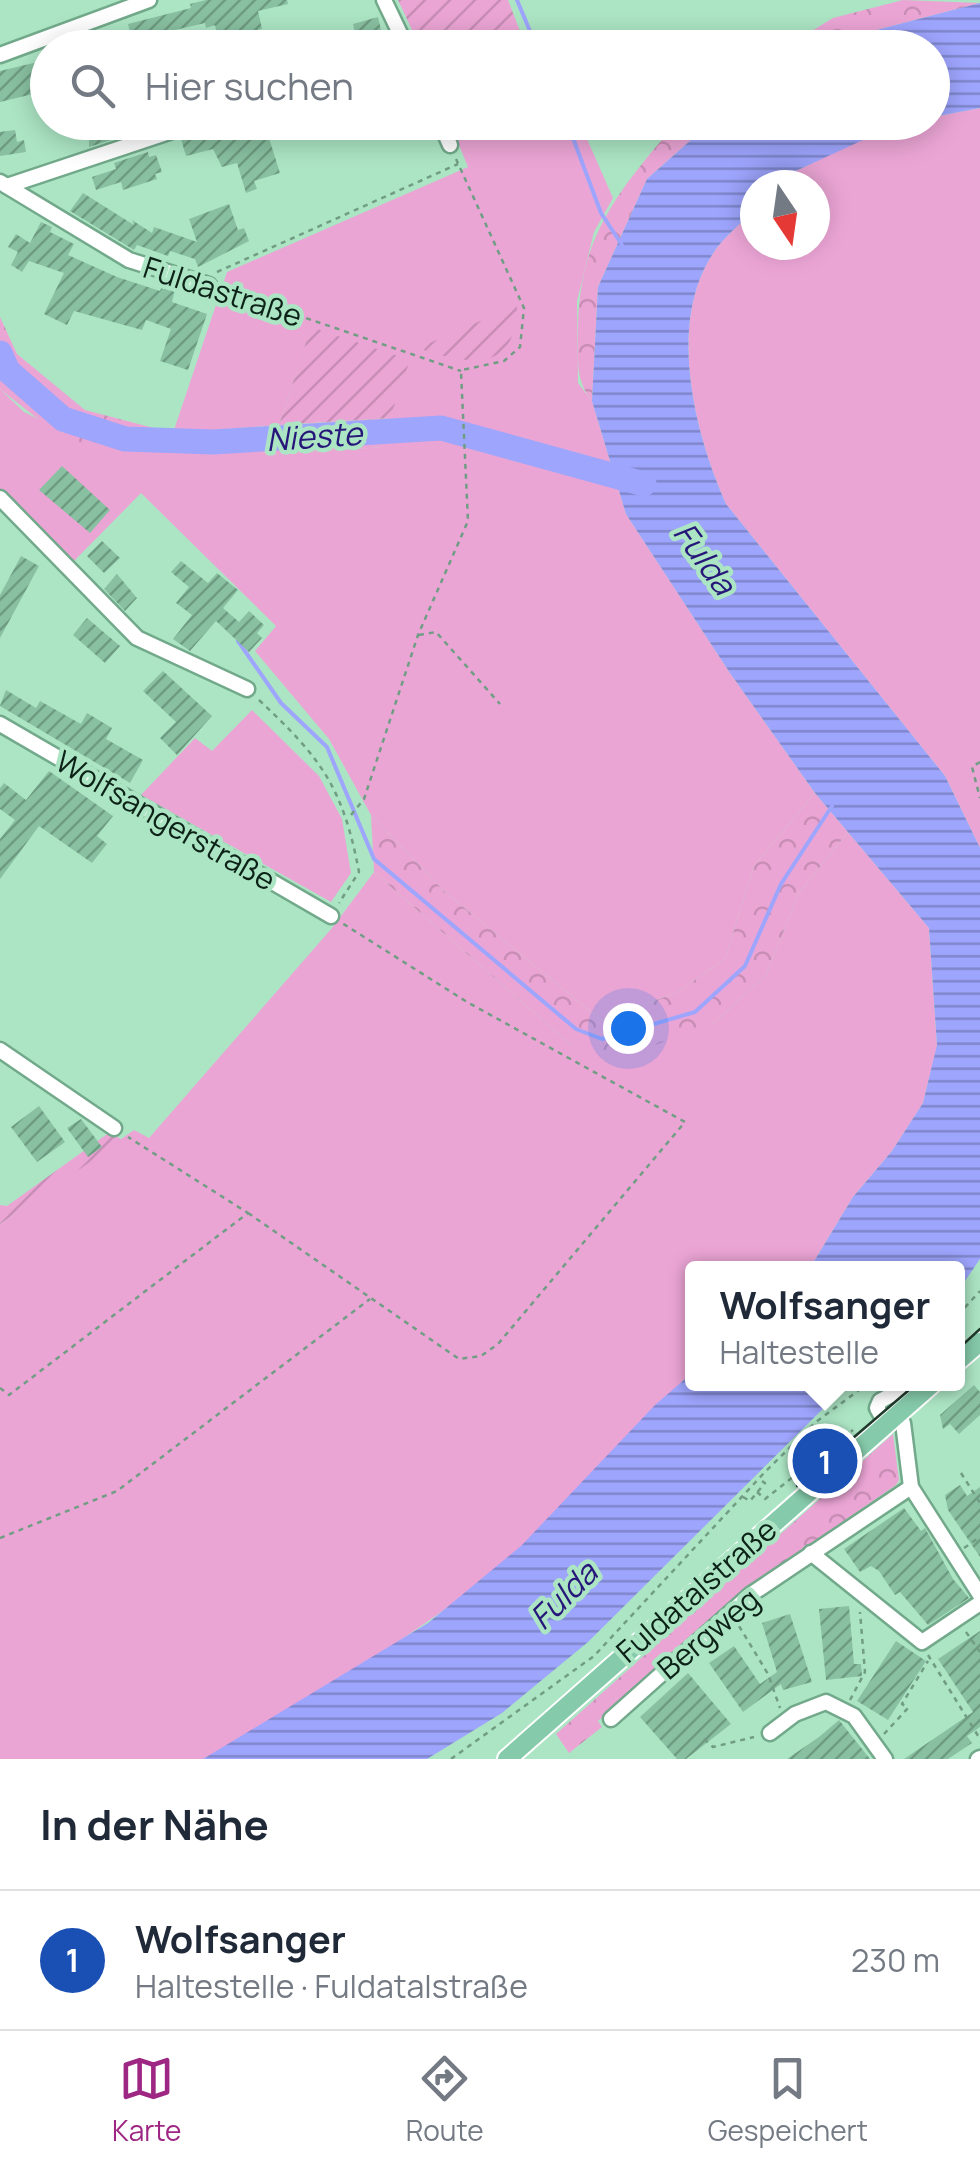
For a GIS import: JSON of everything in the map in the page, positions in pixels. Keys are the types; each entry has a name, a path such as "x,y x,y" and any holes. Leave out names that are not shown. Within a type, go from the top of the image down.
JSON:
{"main road":[{"name":"Fuldatalstraße","path":"506,1759 924,1391"}],"street":[{"path":"68,30 149,0"},
{"path":"384,0 398,30"},
{"path":"0,55 30,44"},
{"path":"4,184 142,140"},
{"path":"448,140 450,146"},
{"name":"Fuldastraße","path":"4,184 129,260 209,286"},
{"path":"0,498 137,638 246,689"},
{"name":"Wolfsangerstraße","path":"0,724 332,916"},
{"path":"0,1050 114,1128"},
{"path":"899,1391 880,1401 877,1408 903,1423 912,1487 980,1594"},
{"name":"Bergweg","path":"611,1720 731,1612 811,1553 912,1487"},
{"path":"811,1553 922,1642 980,1603"},
{"path":"770,1733 795,1714 826,1702 854,1716 885,1759"}],"path":[{"path":"349,817 359,805 418,636 468,521 461,370 504,361 520,347 524,308 450,146"},
{"path":"209,286 218,270 458,164"},
{"name":"Fuldastraße","path":"209,286 461,370"},
{"path":"418,636 436,632 500,704"},
{"path":"114,1128 248,1213 459,1359 480,1356 498,1344 685,1122 467,1002 332,916 359,872 349,817 327,771 246,689"},
{"path":"980,762 972,768 980,798"},
{"path":"0,1388 10,1395 248,1213"},
{"path":"0,1538 117,1491 371,1298"},
{"path":"452,1759 594,1656 759,1479 816,1422 858,1391"},
{"path":"757,1492 765,1499 796,1480 853,1429 865,1443"},
{"path":"961,1473 980,1503"},
{"path":"744,1497 750,1501 765,1482 759,1479"},
{"path":"954,1554 980,1537"},
{"path":"850,1700 865,1672 858,1591"},
{"path":"731,1612 768,1674 781,1709"},
{"path":"971,1639 980,1652"},
{"path":"891,1728 908,1708 902,1704 929,1660 980,1739"},
{"path":"704,1739 713,1747 770,1733"}],"green space":[{"path":"398,0 508,0 520,30 412,30"},
{"path":"903,0 980,3 877,30 813,30 833,18"},
{"path":"980,108 980,848 945,776 726,504 696,413 688,346 698,283 716,249 740,223 740,260 830,260 830,170 798,170 861,140 950,140 950,114"},
{"path":"457,140 587,140 613,198 594,232 577,301 578,383 592,401 626,514 730,673 815,793 754,866 725,959 676,993 601,1020 445,892 371,815 329,739 255,651 276,626 141,493 73,562 0,490 0,389 24,412 110,455 267,455 382,447 390,418 311,328 279,425 173,433 227,272 468,167"},
{"path":"662,140 691,140 647,179 598,287 592,401 580,378 578,362 585,271 604,219"},
{"path":"517,305 515,328 498,354 470,360 418,348"},
{"path":"0,317 17,354 85,410 173,433 390,418 383,447 267,455 110,455 53,431 0,389"},
{"path":"311,327 410,360 390,418 279,425"},
{"path":"252,710 319,776 342,819 351,873 331,902 141,795 195,738 212,751"},
{"path":"815,793 848,832 799,893 766,975 713,1024 605,1063 572,1046 374,872 371,815 445,892 601,1020 676,993 725,959 754,866"},
{"path":"848,832 929,928 937,1046 923,1103 892,1151 853,1197 814,1261 685,1261 685,1380 544,1525 487,1577 412,1632 333,1682 203,1759 0,1759 0,1224 134,1130 149,1138 332,928 374,872 572,1046 713,1024 766,975 799,893"},
{"path":"110,1132 122,1140 0,1224 0,1205 7,1206"},
{"path":"893,1434 899,1480 896,1485 747,1588 598,1721 602,1727 569,1753 556,1734"}],"water":[{"path":"980,3 980,108 950,114 950,30 877,30"},
{"name":"Fulda","path":"691,140 863,140 798,170 740,170 740,223 716,249 698,283 688,346 690,380 704,446 726,504 945,776 980,848 980,1259 965,1281 965,1261 814,1261 853,1197 892,1151 923,1103 937,1045 929,928 815,793 730,673 626,514 592,401 598,287 647,179"},
{"name":"Fulda","path":"685,1379 685,1391 841,1391 588,1642 502,1713 427,1759 203,1759 428,1623 521,1546 655,1405"}],"building":[{"path":"206,0 287,0 288,4 258,11 262,29 258,30 216,30 215,25 206,28 205,23 175,30 130,30 128,24 191,8 190,4"},
{"path":"378,17 381,30 354,30 353,24"},
{"path":"30,64 30,95 0,102 0,71"},
{"path":"15,130 17,142 24,140 26,152 0,156 0,132"},
{"path":"89,140 111,140 89,147"},
{"path":"181,140 270,140 280,173 254,181 257,189 246,193 237,163 222,167 213,149 186,156"},
{"path":"148,152 149,157 156,155 162,172 155,174 157,179 123,190 121,182 96,190 92,177 116,169 114,163"},
{"path":"83,193 152,233 154,227 197,242 189,219 229,204 238,230 244,228 249,241 198,267 195,259 170,251 168,256 137,245 134,250 70,211"},
{"path":"41,222 52,227 50,232 74,244 68,255 117,277 160,291 162,286 175,290 172,302 207,314 188,370 160,361 171,329 146,320 142,330 74,311 67,325 44,314 64,273 29,261 22,272 11,265 18,252 8,247 16,234 30,243"},
{"path":"62,466 110,510 90,533 39,490"},
{"path":"102,541 120,558 104,573 87,556"},
{"path":"21,556 39,566 0,638 0,595"},
{"path":"181,561 208,583 217,573 238,590 223,608 239,622 249,611 264,625 257,633 262,638 249,652 216,621 190,651 173,639 192,615 176,603 189,587 171,572"},
{"path":"117,574 137,598 125,611 104,589"},
{"path":"87,618 120,646 105,663 73,635"},
{"path":"163,671 212,716 177,755 160,738 176,722 143,691"},
{"path":"6,690 36,708 40,701 81,724 87,713 112,728 106,739 143,760 130,783 0,706"},
{"path":"49,771 113,816 97,836 107,844 92,863 39,826 0,879 0,839 15,820 0,809 0,788 4,783 26,800"},
{"path":"39,1106 65,1142 37,1162 11,1127"},
{"path":"81,1119 102,1147 88,1157 67,1128"},
{"path":"974,1385 980,1392 980,1415 959,1434 950,1424 943,1429 940,1415"},
{"path":"960,1485 967,1496 980,1487 980,1557 948,1510 945,1495"},
{"path":"904,1508 921,1531 925,1528 953,1579 969,1598 928,1625 900,1592 895,1595 879,1571 871,1566 860,1572 844,1549"},
{"path":"849,1606 854,1664 861,1664 862,1676 826,1680 819,1609"},
{"path":"790,1614 812,1682 783,1690 781,1684 743,1712 709,1663 734,1646 760,1684 777,1672 762,1623"},
{"path":"980,1631 980,1727 967,1736 972,1743 948,1759 904,1759 973,1712 938,1659"},
{"path":"896,1641 926,1661 888,1720 857,1701"},
{"path":"688,1673 731,1724 686,1759 677,1759 640,1717"},
{"path":"839,1720 870,1759 787,1759 819,1737"}],"waterway":[{"path":"517,0 530,30"},
{"path":"574,140 601,213 622,245"},
{"name":"Nieste","path":"0,353 8,371 63,419 125,439 213,442 441,428 644,484"},
{"path":"238,641 281,703 327,747 374,859 576,1029 602,1039 695,1012 745,966 781,884 832,806"}],"tram line":[{"path":"965,1343 980,1329"},
{"path":"797,1486 908,1391"}],"place":[{"name":"Wolfsanger","path":"825,1461"}]}
